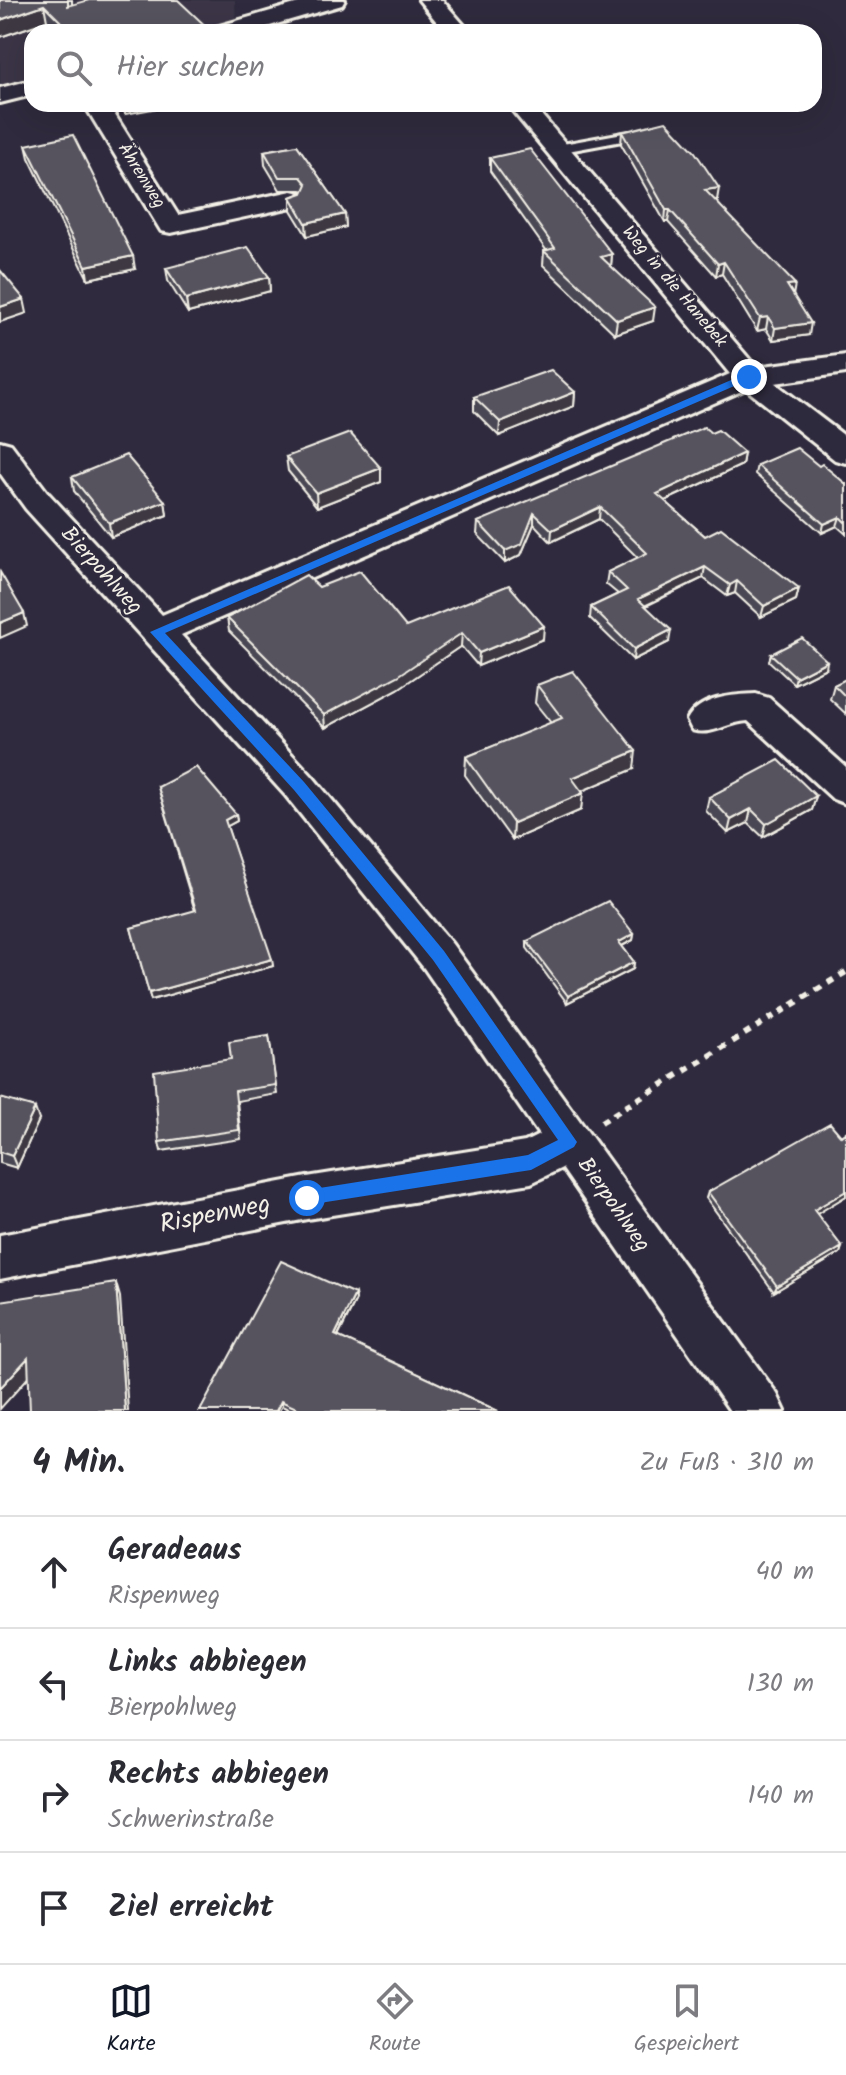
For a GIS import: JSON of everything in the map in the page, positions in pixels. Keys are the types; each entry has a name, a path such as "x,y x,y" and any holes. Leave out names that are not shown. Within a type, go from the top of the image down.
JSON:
{"street":[{"path":"252,24 334,0"},
{"path":"430,0 451,24"},
{"path":"0,96 24,89"},
{"name":"Ährenweg","path":"101,112 171,225 292,199"},
{"name":"Weg in die Hanebek","path":"526,112 749,377 846,453"},
{"path":"156,632 749,377 846,364"},
{"name":"Bierpohlweg","path":"0,451 37,501 299,786 428,943 760,1411"},
{"path":"705,720 731,708 756,707 846,789"},
{"name":"Rispenweg","path":"0,1257 307,1198 531,1162 569,1142"}],"lane":[{"path":"557,149 629,136"}],"path":[{"path":"569,1142 846,972"}],"shaded area":[{"path":"0,0 235,0 236,24 24,24 24,84 0,91"}],"building":[{"path":"0,0 68,0 68,6 89,0 178,0 204,24 63,24 44,5 0,20"},
{"path":"666,121 695,152 719,188 705,190 795,284 787,285 811,323 775,328 768,317 760,318 724,262 718,264 670,210 666,210 622,132"},
{"path":"73,135 133,256 86,266 26,145"},
{"path":"297,145 345,214 306,223 291,197 303,193 307,184 301,177 279,177 264,151"},
{"path":"530,149 612,254 601,257 655,307 617,320 544,251 555,248 490,158"},
{"path":"248,247 269,277 186,299 166,268"},
{"path":"0,270 24,299 0,307"},
{"path":"551,370 575,392 500,422 474,397"},
{"path":"704,427 711,433 718,430 744,453 657,494 705,536 721,528 799,588 764,606 737,581 730,585 705,567 638,599 671,630 634,649 591,607 627,590 608,572 647,553 600,507 552,530 534,513 522,544 505,551 478,522"},
{"path":"350,433 381,468 316,493 286,457"},
{"path":"797,448 846,484 846,523 840,517 824,524 757,465"},
{"path":"126,455 165,501 109,523 72,477"},
{"path":"360,571 406,627 509,585 544,626 479,653 462,633 398,676 324,715 227,618 306,575 319,587"},
{"path":"0,572 24,613 0,623"},
{"path":"802,638 827,661 796,677 771,654"},
{"path":"573,671 636,751 572,778 583,793 513,823 466,757 562,718 537,685"},
{"path":"846,679 846,697 834,685"},
{"path":"779,760 816,796 766,824 751,809 731,820 709,797"},
{"path":"196,767 236,814 225,820 272,959 149,993 131,928 196,910 158,787"},
{"path":"608,901 634,934 619,942 634,962 568,996 527,941"},
{"path":"269,1036 276,1085 235,1091 239,1130 159,1142 154,1071 231,1059 229,1042"},
{"path":"0,1098 35,1108 12,1156 0,1152"},
{"path":"830,1123 841,1136 846,1132 846,1191 814,1210 842,1247 777,1286 708,1192"},
{"path":"281,1261 355,1294 335,1335 498,1411 303,1411 281,1401 276,1411 200,1411"},
{"path":"116,1283 125,1411 30,1411 28,1358 0,1388 0,1301"}],"route":[{"path":"307,1198 531,1162 569,1142 438,956 299,786 156,632 749,377"}]}
